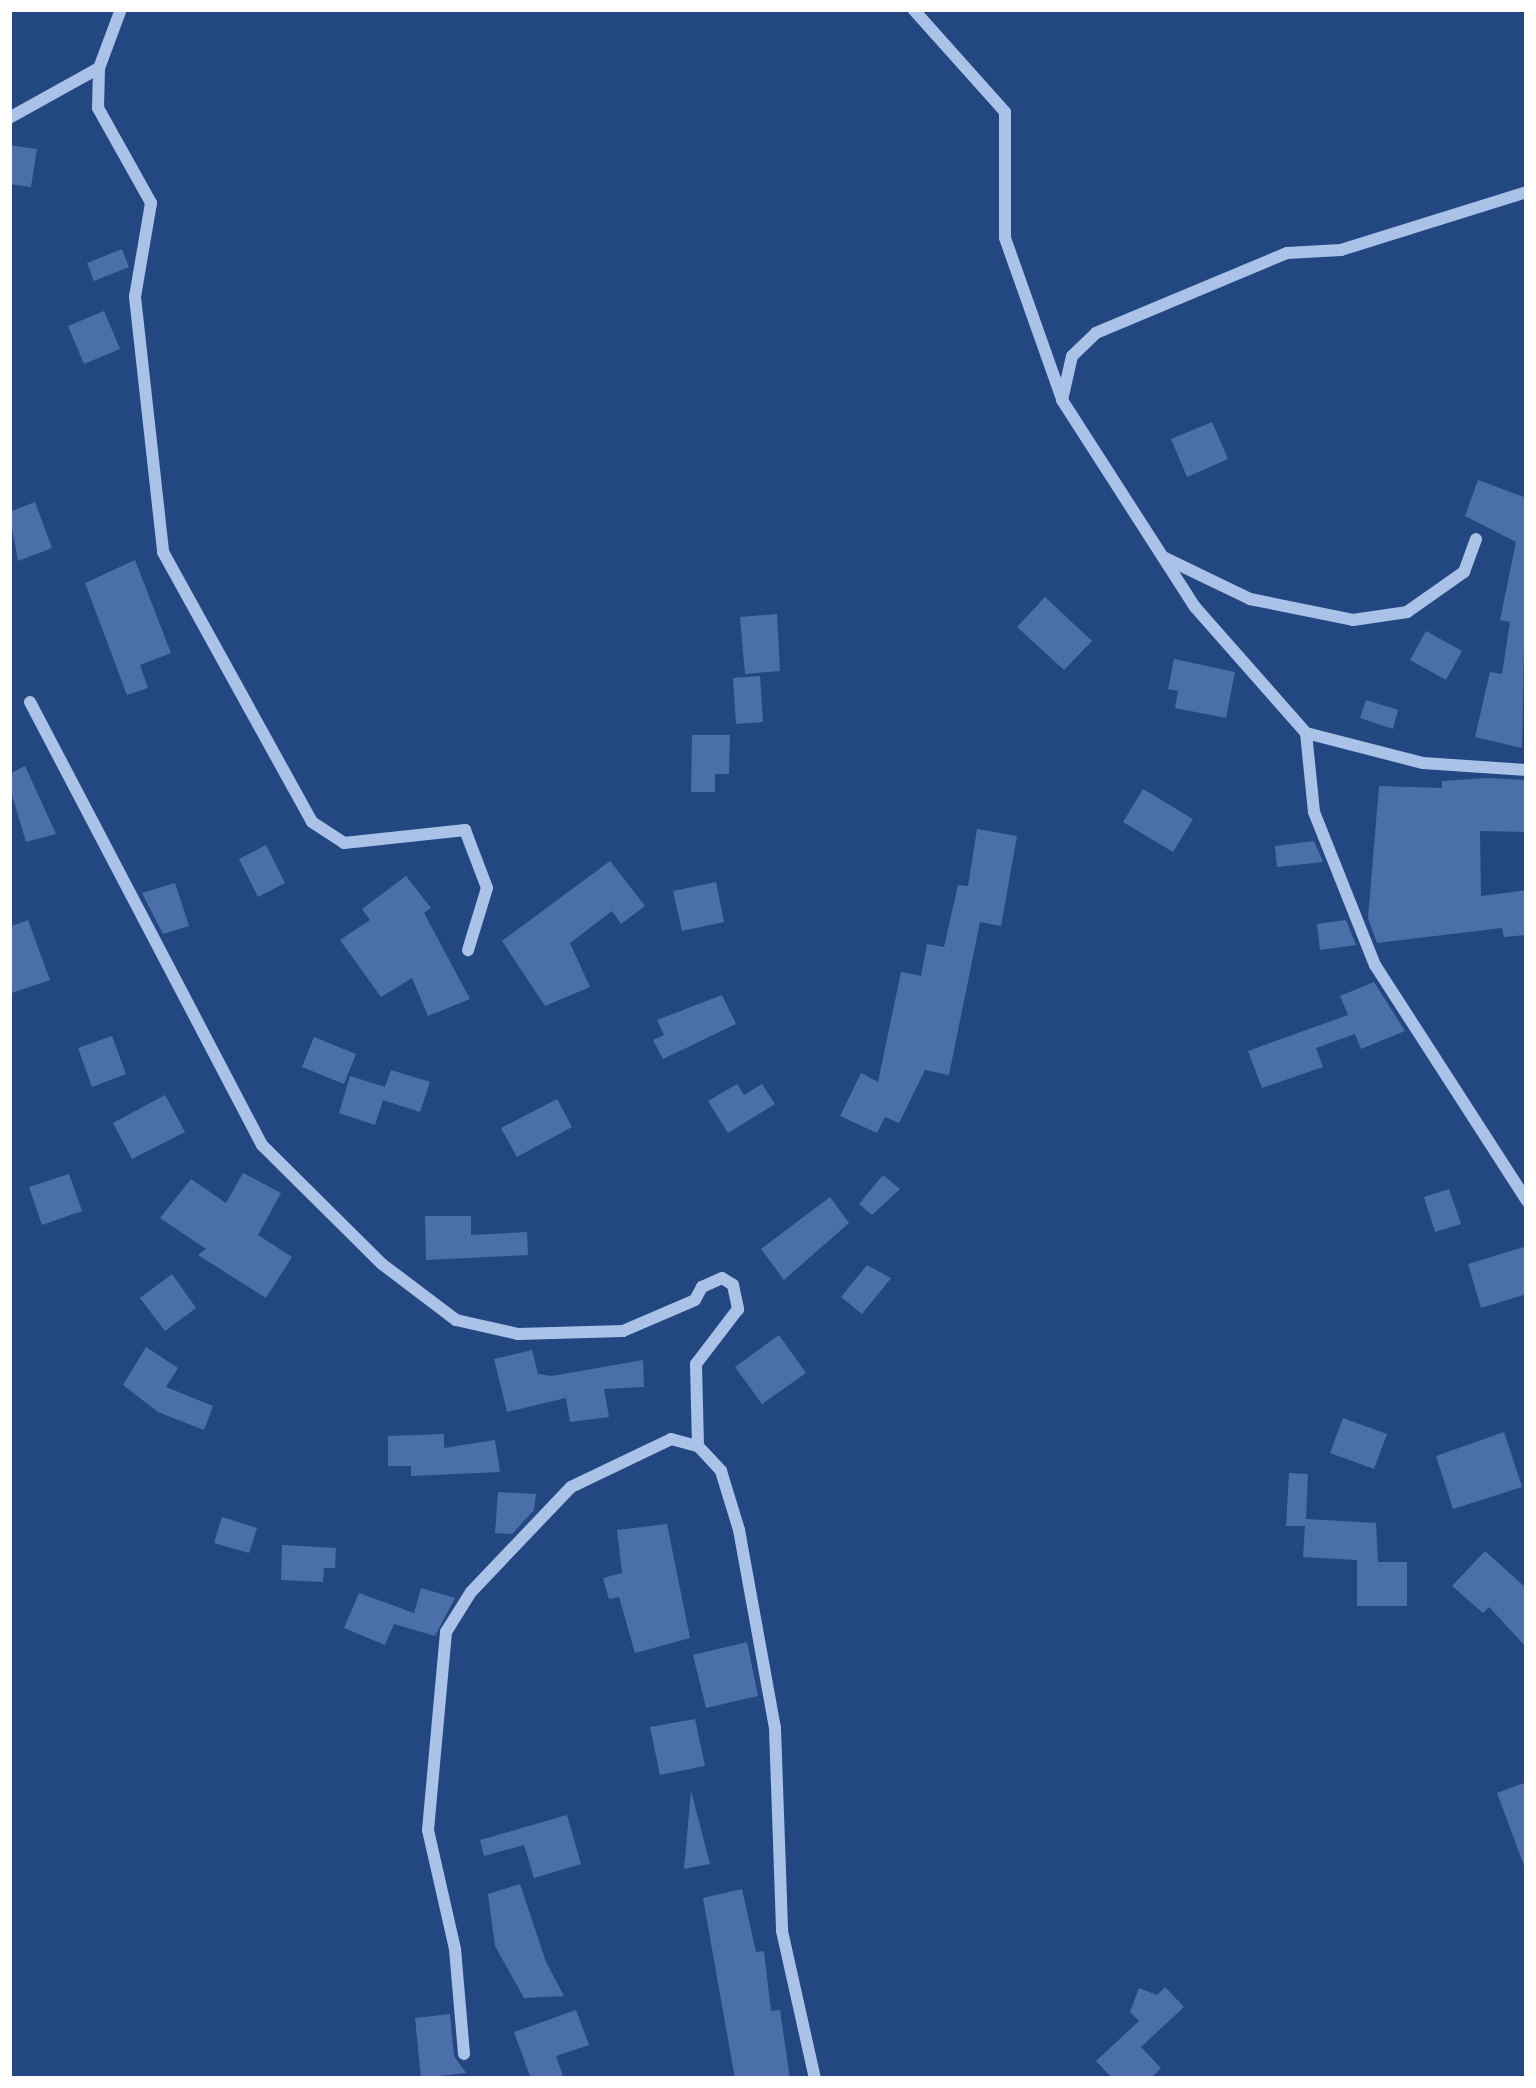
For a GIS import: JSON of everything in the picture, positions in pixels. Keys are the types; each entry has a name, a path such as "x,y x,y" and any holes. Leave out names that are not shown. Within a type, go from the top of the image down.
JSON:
{"street":[{"path":"121,9 99,68 98,108 151,203 135,297 163,552 312,822 344,843 465,830 487,888 468,950"},
{"path":"913,9 1005,112 1005,238 1062,400 1195,607 1306,734 1423,764 1527,770"},
{"path":"9,118 99,68"},
{"path":"1062,400 1072,356 1096,334 1287,253 1341,250 1527,192"},
{"path":"1162,556 1250,598 1353,620 1407,613 1464,572 1476,539"},
{"path":"31,702 262,1145 382,1264 456,1320 518,1334 623,1331 695,1300 702,1287 722,1278 734,1285 738,1309 696,1364 698,1446"},
{"path":"1306,734 1314,812 1375,965 1527,1201"},
{"path":"464,2054 455,1949 428,1830 446,1632 471,1592 571,1487 671,1439 698,1446 721,1471 759,1633 775,1728 779,1910 815,2079"}],"building":[{"path":"9,145 37,149 31,187 9,184"},
{"path":"122,249 129,267 94,281 87,263"},
{"path":"104,311 120,349 84,364 68,326"},
{"path":"1212,422 1228,459 1187,477 1171,439"},
{"path":"1478,480 1527,498 1522,748 1475,737 1490,672 1502,674 1510,622 1500,620 1516,542 1465,516"},
{"path":"35,502 52,548 18,561 9,512"},
{"path":"135,560 171,653 140,665 148,688 127,695 85,583"},
{"path":"1045,597 1092,641 1064,670 1017,627"},
{"path":"777,614 780,671 745,674 740,617"},
{"path":"1426,631 1462,651 1446,680 1410,660"},
{"path":"1174,659 1235,672 1226,718 1175,708 1178,691 1168,689"},
{"path":"760,676 763,722 736,724 733,678"},
{"path":"1366,700 1398,710 1393,729 1360,718"},
{"path":"692,735 730,735 729,774 715,774 715,792 691,792"},
{"path":"25,766 56,834 26,842 9,785 9,774"},
{"path":"1527,780 1527,832 1480,831 1481,896 1527,890 1527,935 1504,937 1502,928 1377,943 1368,918 1379,786 1442,788 1442,781"},
{"path":"1143,789 1193,819 1173,852 1123,822"},
{"path":"977,829 1017,836 1001,926 980,922 949,1075 925,1070 899,1123 885,1117 877,1133 840,1116 861,1073 878,1082 901,972 921,976 927,944 944,947 958,885 968,886"},
{"path":"1314,841 1323,862 1277,867 1275,846"},
{"path":"266,845 285,883 258,897 239,859"},
{"path":"610,861 645,906 621,924 612,911 570,943 590,987 545,1006 502,941"},
{"path":"406,876 431,908 424,913 470,999 428,1016 412,978 381,997 340,940 370,920 362,909"},
{"path":"716,882 724,922 682,931 673,891"},
{"path":"175,883 189,926 163,934 142,893"},
{"path":"28,920 50,980 9,994 9,927"},
{"path":"1346,920 1356,945 1320,950 1317,924"},
{"path":"1374,982 1405,1031 1361,1049 1355,1034 1316,1048 1323,1067 1262,1088 1248,1051 1348,1015 1340,996"},
{"path":"722,995 736,1024 663,1059 653,1040 664,1035 657,1020"},
{"path":"112,1036 126,1074 92,1087 78,1048"},
{"path":"314,1037 356,1054 344,1084 302,1067"},
{"path":"391,1070 430,1082 420,1112 383,1100 375,1125 339,1113 350,1076 385,1087"},
{"path":"737,1084 744,1095 762,1084 775,1104 728,1133 708,1101"},
{"path":"165,1095 185,1132 132,1159 113,1123"},
{"path":"557,1099 572,1127 517,1157 501,1128"},
{"path":"243,1173 281,1193 258,1235 292,1257 266,1298 198,1255 206,1249 160,1218 191,1179 226,1203"},
{"path":"69,1174 82,1211 42,1225 29,1187"},
{"path":"883,1175 900,1189 872,1215 859,1204"},
{"path":"1449,1189 1461,1224 1435,1232 1424,1197"},
{"path":"830,1197 849,1223 784,1280 761,1249"},
{"path":"425,1216 471,1216 471,1235 527,1232 528,1255 426,1260"},
{"path":"1527,1246 1527,1294 1481,1308 1468,1264"},
{"path":"867,1265 891,1278 862,1314 841,1297"},
{"path":"172,1274 196,1308 165,1331 140,1298"},
{"path":"779,1335 806,1373 762,1404 735,1367"},
{"path":"146,1347 178,1368 166,1387 213,1406 204,1430 158,1412 123,1385"},
{"path":"532,1350 538,1374 552,1376 643,1360 644,1387 604,1389 609,1417 570,1422 566,1398 507,1412 494,1359"},
{"path":"1343,1418 1387,1434 1374,1469 1330,1453"},
{"path":"1504,1432 1522,1487 1453,1509 1436,1456"},
{"path":"444,1434 444,1448 495,1440 500,1472 411,1476 411,1466 388,1466 388,1436"},
{"path":"1289,1473 1308,1474 1306,1519 1376,1523 1378,1562 1407,1562 1407,1606 1357,1606 1357,1560 1303,1557 1305,1526 1286,1526"},
{"path":"498,1492 536,1494 534,1510 512,1534 495,1533"},
{"path":"222,1517 257,1528 249,1553 214,1543"},
{"path":"667,1524 690,1638 635,1653 619,1597 609,1599 603,1578 622,1573 617,1530"},
{"path":"282,1545 336,1548 335,1568 324,1568 323,1582 281,1580"},
{"path":"1485,1551 1527,1589 1527,1648 1489,1607 1483,1613 1452,1586"},
{"path":"421,1588 455,1598 435,1636 394,1624 385,1645 344,1628 359,1593 414,1613"},
{"path":"747,1642 758,1696 706,1708 693,1655"},
{"path":"695,1719 705,1766 660,1775 650,1727"},
{"path":"1527,1782 1527,1868 1525,1868 1497,1793"},
{"path":"691,1791 710,1864 684,1869"},
{"path":"567,1815 581,1864 534,1878 524,1845 484,1856 480,1840"},
{"path":"520,1884 546,1962 564,1996 524,1998 495,1946 488,1894"},
{"path":"742,1889 756,1952 764,1951 771,2011 780,2010 790,2079 735,2079 703,1898"},
{"path":"1165,1987 1184,2007 1141,2047 1161,2068 1150,2079 1113,2079 1096,2061 1139,2021 1130,2012 1139,1988 1157,1995"},
{"path":"576,2010 589,2045 556,2056 564,2079 531,2079 514,2032"},
{"path":"450,2014 454,2056 466,2073 421,2078 415,2018"}]}
